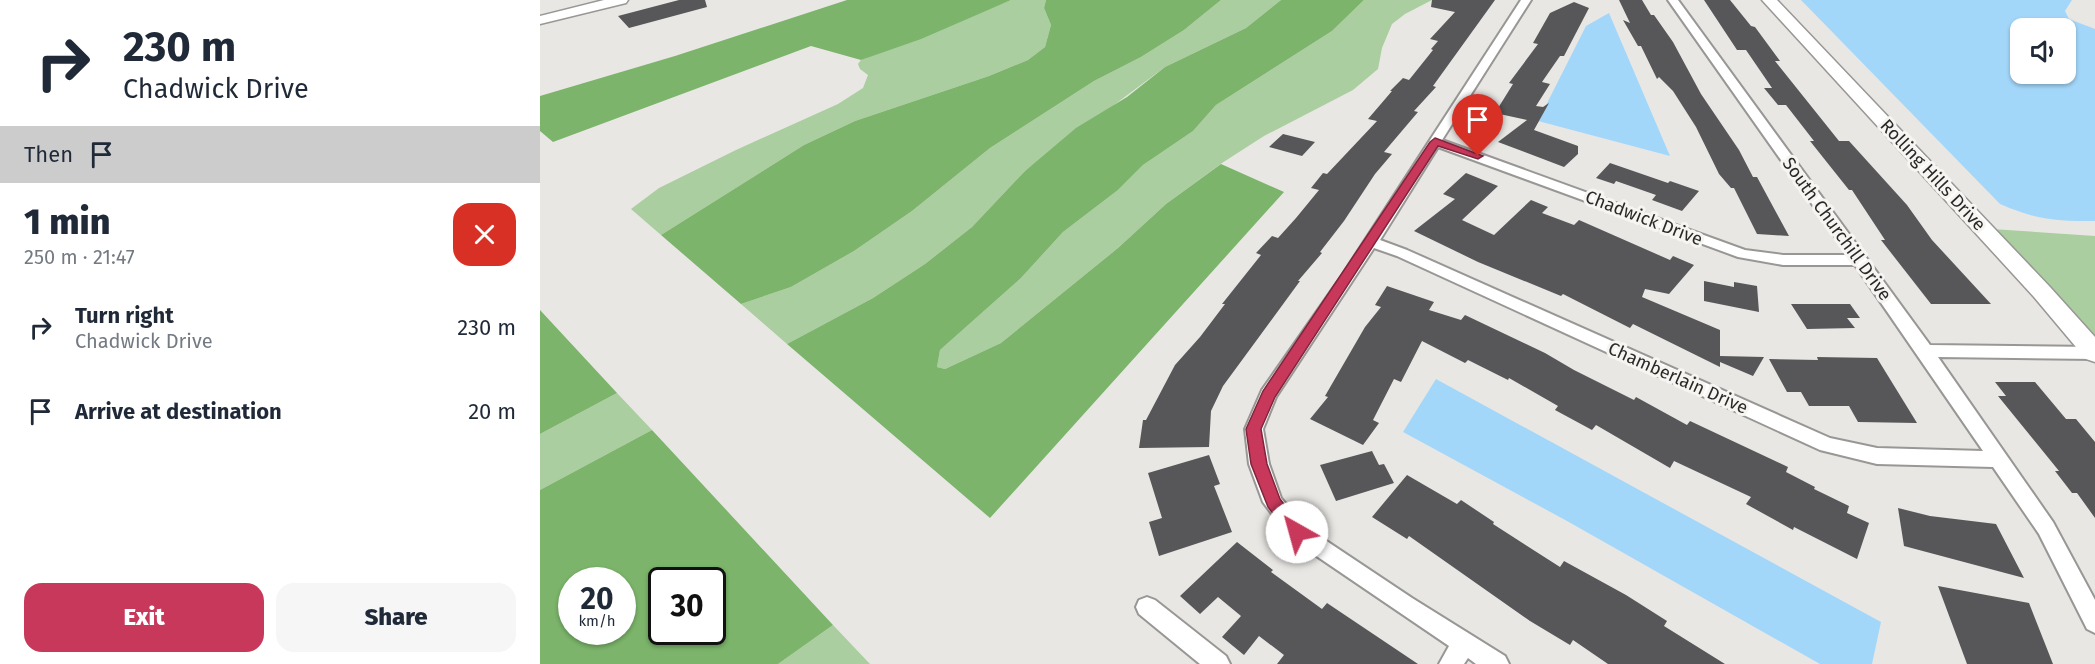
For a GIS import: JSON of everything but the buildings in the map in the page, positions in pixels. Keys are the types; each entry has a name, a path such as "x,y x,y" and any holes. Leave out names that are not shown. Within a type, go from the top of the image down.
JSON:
{"street":[{"path":"540,20 621,0"},
{"path":"1497,664 1297,532 1274,502 1259,464 1254,429 1268,395 1371,242 1526,0"},
{"name":"South Churchill Drive","path":"1673,0 1925,351 2046,528 2095,622"},
{"name":"Rolling Hills Drive","path":"1769,0 2042,292 2095,353"},
{"name":"Chadwick Drive","path":"1435,142 1743,254 1783,260 1859,260"},
{"name":"Chamberlain Drive","path":"1371,242 1402,253 1827,445 1877,456 1998,459"},
{"path":"1925,351 2095,353"},
{"path":"1147,607 1218,664"},
{"path":"1451,664 1464,644"}],"green space":[{"path":"847,0 1011,0 921,39 861,60 811,46 553,142 540,131 540,96 675,56"},
{"path":"1011,0 1046,0 1044,8 1051,25 1045,47 1028,60 989,76 855,121 804,145 661,235 631,209 659,188 838,104 863,88 868,75 860,69 858,64 861,60"},
{"path":"1046,0 1221,0 1184,30 1141,57 1094,81 990,148 912,211 854,251 791,287 741,304 661,235 804,145 855,121 989,76 1028,60 1045,47 1051,25 1044,8"},
{"path":"1221,0 1281,0 1246,28 1165,67 1024,172 972,227 925,264 873,298 787,344 741,304 791,287 854,251 912,211 990,148 1094,81 1141,57 1184,30"},
{"path":"1281,0 1364,0 1332,31 1216,105 1193,131 1143,165 1118,190 1063,232 1021,278 940,350 937,367 945,369 1001,343 1118,248 1166,204 1221,164 1284,192 990,518 787,344 873,298 925,264 972,227 1024,172 1076,128 1127,97 1165,67 1246,28"},
{"path":"1364,0 1432,0 1405,14 1392,24 1382,48 1378,69 1353,90 1264,136 1222,163 1166,204 1118,248 1001,343 945,369 937,367 940,350 1021,278 1063,232 1118,190 1143,165 1193,131 1216,105 1332,31"},
{"path":"1992,229 2095,236 2095,341"},
{"path":"540,310 617,393 540,434"},
{"path":"617,393 652,430 540,490 540,434"},
{"path":"652,430 833,625 778,664 540,664 540,490"},
{"path":"833,625 870,664 778,664"}],"water":[{"path":"1801,0 2072,0 2065,11 2068,18 2010,18 2010,84 2076,84 2076,22 2095,29 2095,221 2047,219 2000,204"},
{"path":"1609,13 1670,156 1538,121 1586,26"},
{"path":"1436,379 1881,622 1872,664 1820,664 1567,521 1403,432"}],"route":[{"path":"1297,532 1274,502 1259,464 1254,429 1268,395 1346,281 1435,142 1478,156"}]}
